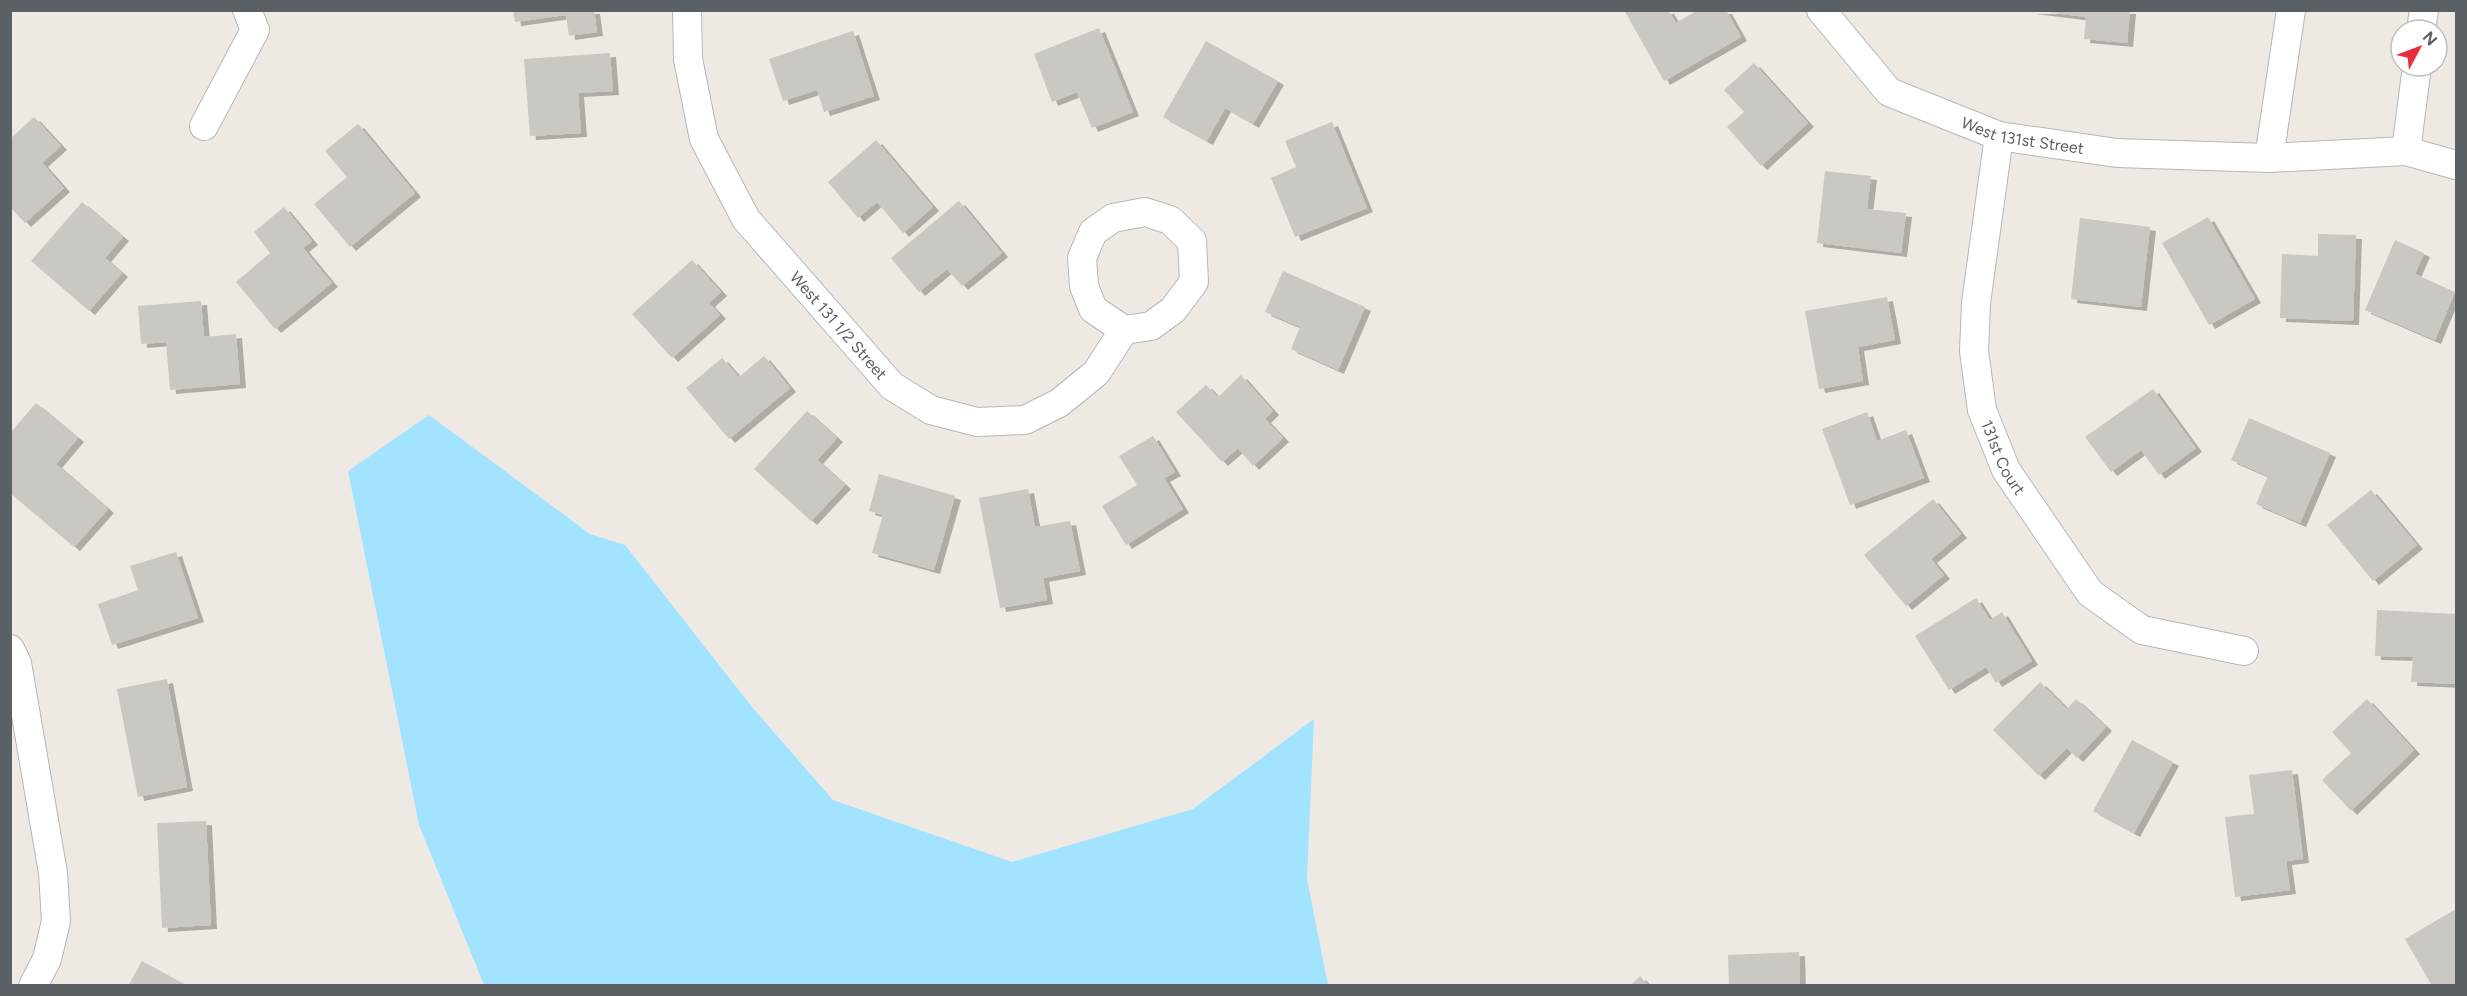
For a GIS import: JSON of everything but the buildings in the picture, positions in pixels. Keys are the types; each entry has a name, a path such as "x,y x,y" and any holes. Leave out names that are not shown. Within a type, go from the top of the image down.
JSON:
{"street":[{"path":"204,126 255,30 247,10"},
{"name":"West 131 1/2 Street","path":"687,10 688,59 704,139 747,219 892,386 930,410 977,422 1025,420 1059,403 1096,373 1124,330"},
{"name":"West 131st Street","path":"1821,10 1889,92 1999,136 2116,153 2269,158 2406,151 2457,165"},
{"path":"2269,158 2291,10"},
{"path":"2406,151 2415,78"},
{"name":"131st Court","path":"1999,136 1976,303 1974,351 1982,410 2006,470 2090,593 2142,630 2244,651"},
{"path":"1145,212 1170,220 1192,241 1194,282 1173,310 1151,326 1124,330 1093,309 1084,286 1082,258 1093,232 1113,218 1145,212"},
{"path":"10,649 17,663 53,873 56,921 47,959 33,986"}],"water":[{"path":"429,415 590,534 625,545 752,707 833,800 1012,862 1193,809 1314,719 1307,879 1328,985 484,985 419,825 348,471"}]}
